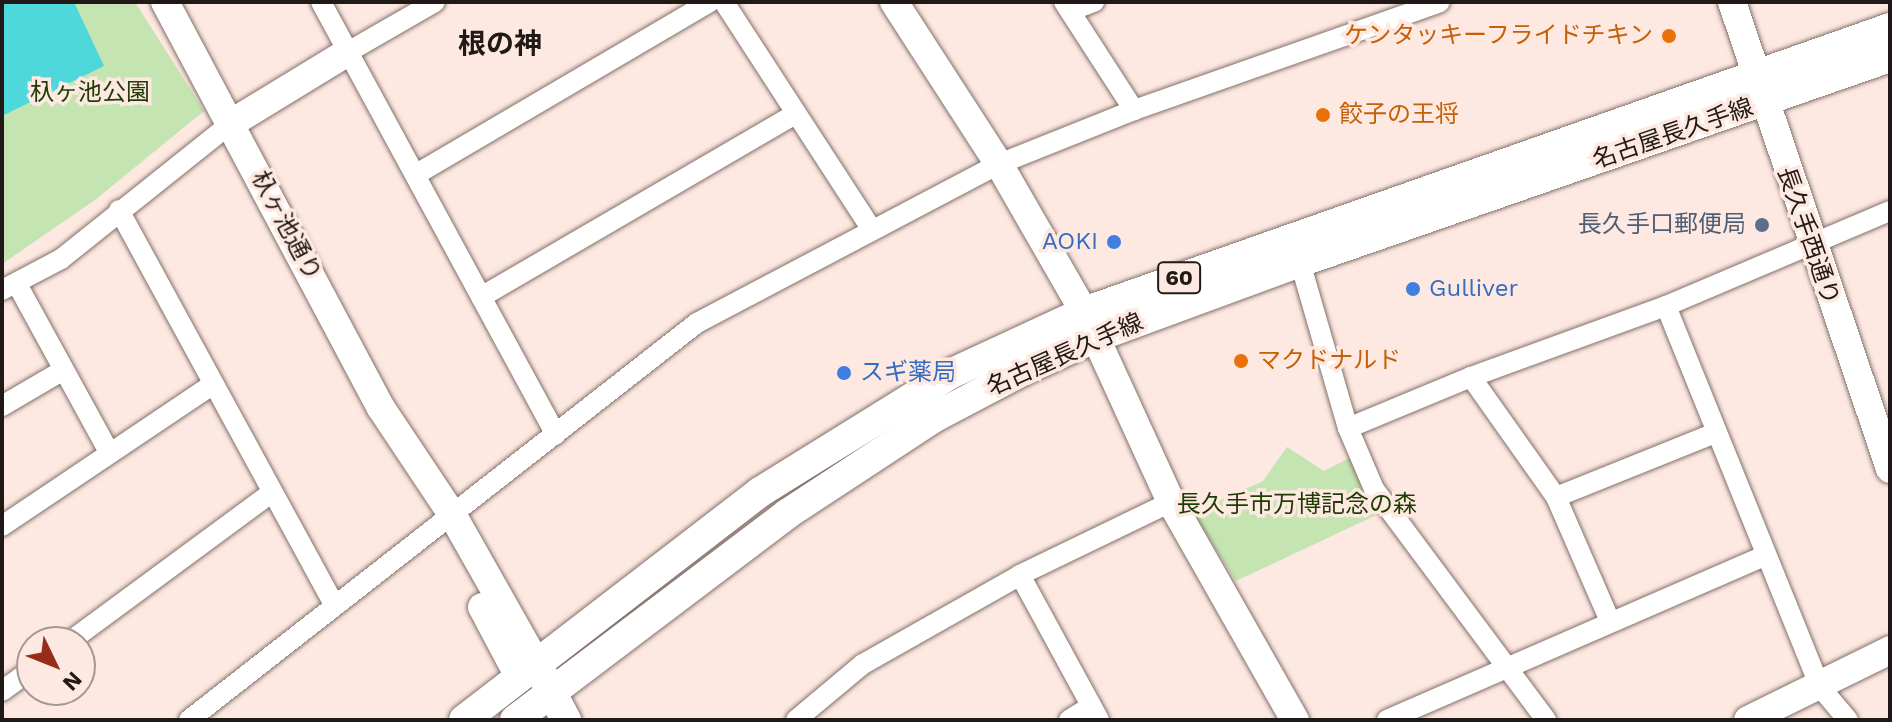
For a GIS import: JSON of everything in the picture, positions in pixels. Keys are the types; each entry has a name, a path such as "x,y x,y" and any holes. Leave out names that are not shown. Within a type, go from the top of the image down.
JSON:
{"main road":[{"name":"名古屋長久手線","path":"542,712 872,455 1000,382 1090,324 1300,262 1759,90 1890,28"},
{"name":"名古屋長久手線","path":"464,720 760,492 852,431 950,374 1759,90 1890,57"},
{"name":"60","path":"528,670 542,712"}],"street":[{"name":"杁ヶ池通り","path":"165,2 528,670"},
{"path":"321,2 556,434"},
{"path":"109,452 9,287 61,259 230,124 435,2"},
{"path":"415,175 710,2"},
{"path":"724,2 872,230"},
{"path":"894,2 999,164 1090,324 1171,502 1295,720"},
{"path":"1094,2 1067,7 1134,110"},
{"path":"189,720 697,323 999,164 1134,110 1440,2"},
{"name":"長久手西通り","path":"1732,2 1811,248 1890,469"},
{"path":"481,297 796,114"},
{"path":"119,210 270,494 334,605"},
{"path":"1348,428 1471,377 1666,306 1811,248 1890,211"},
{"path":"1300,262 1348,428 1374,489 1546,720"},
{"path":"1666,306 1820,687 1848,720"},
{"path":"2,406 62,371"},
{"path":"1471,377 1556,497 1610,621"},
{"path":"2,526 213,384"},
{"path":"1556,497 1715,433"},
{"path":"91,626 270,494"},
{"path":"796,720 863,664 1020,575 1171,502"},
{"path":"1387,720 1507,665 1765,556"},
{"path":"1020,575 1095,713 1069,720"},
{"path":"1748,720 1890,650"}],"green space":[{"name":"杁ヶ池公園","path":"2,2 135,2 204,111 95,200 2,264"},
{"name":"長久手市万博記念の森","path":"1287,447 1324,471 1353,456 1383,512 1236,581 1180,493 1214,503 1263,481"}],"water":[{"path":"2,2 74,2 104,66 2,116"}],"place":[{"name":"ケンタッキーフライドチキン","path":"1669,36"},
{"name":"餃子の王将","path":"1323,115"},
{"name":"長久手口郵便局","path":"1762,225"},
{"name":"AOKI","path":"1114,242"},
{"name":"Gulliver","path":"1413,289"},
{"name":"マクドナルド","path":"1241,361"},
{"name":"スギ薬局","path":"844,373"}],"district":[{"name":"根の神","path":"500,44"}]}
